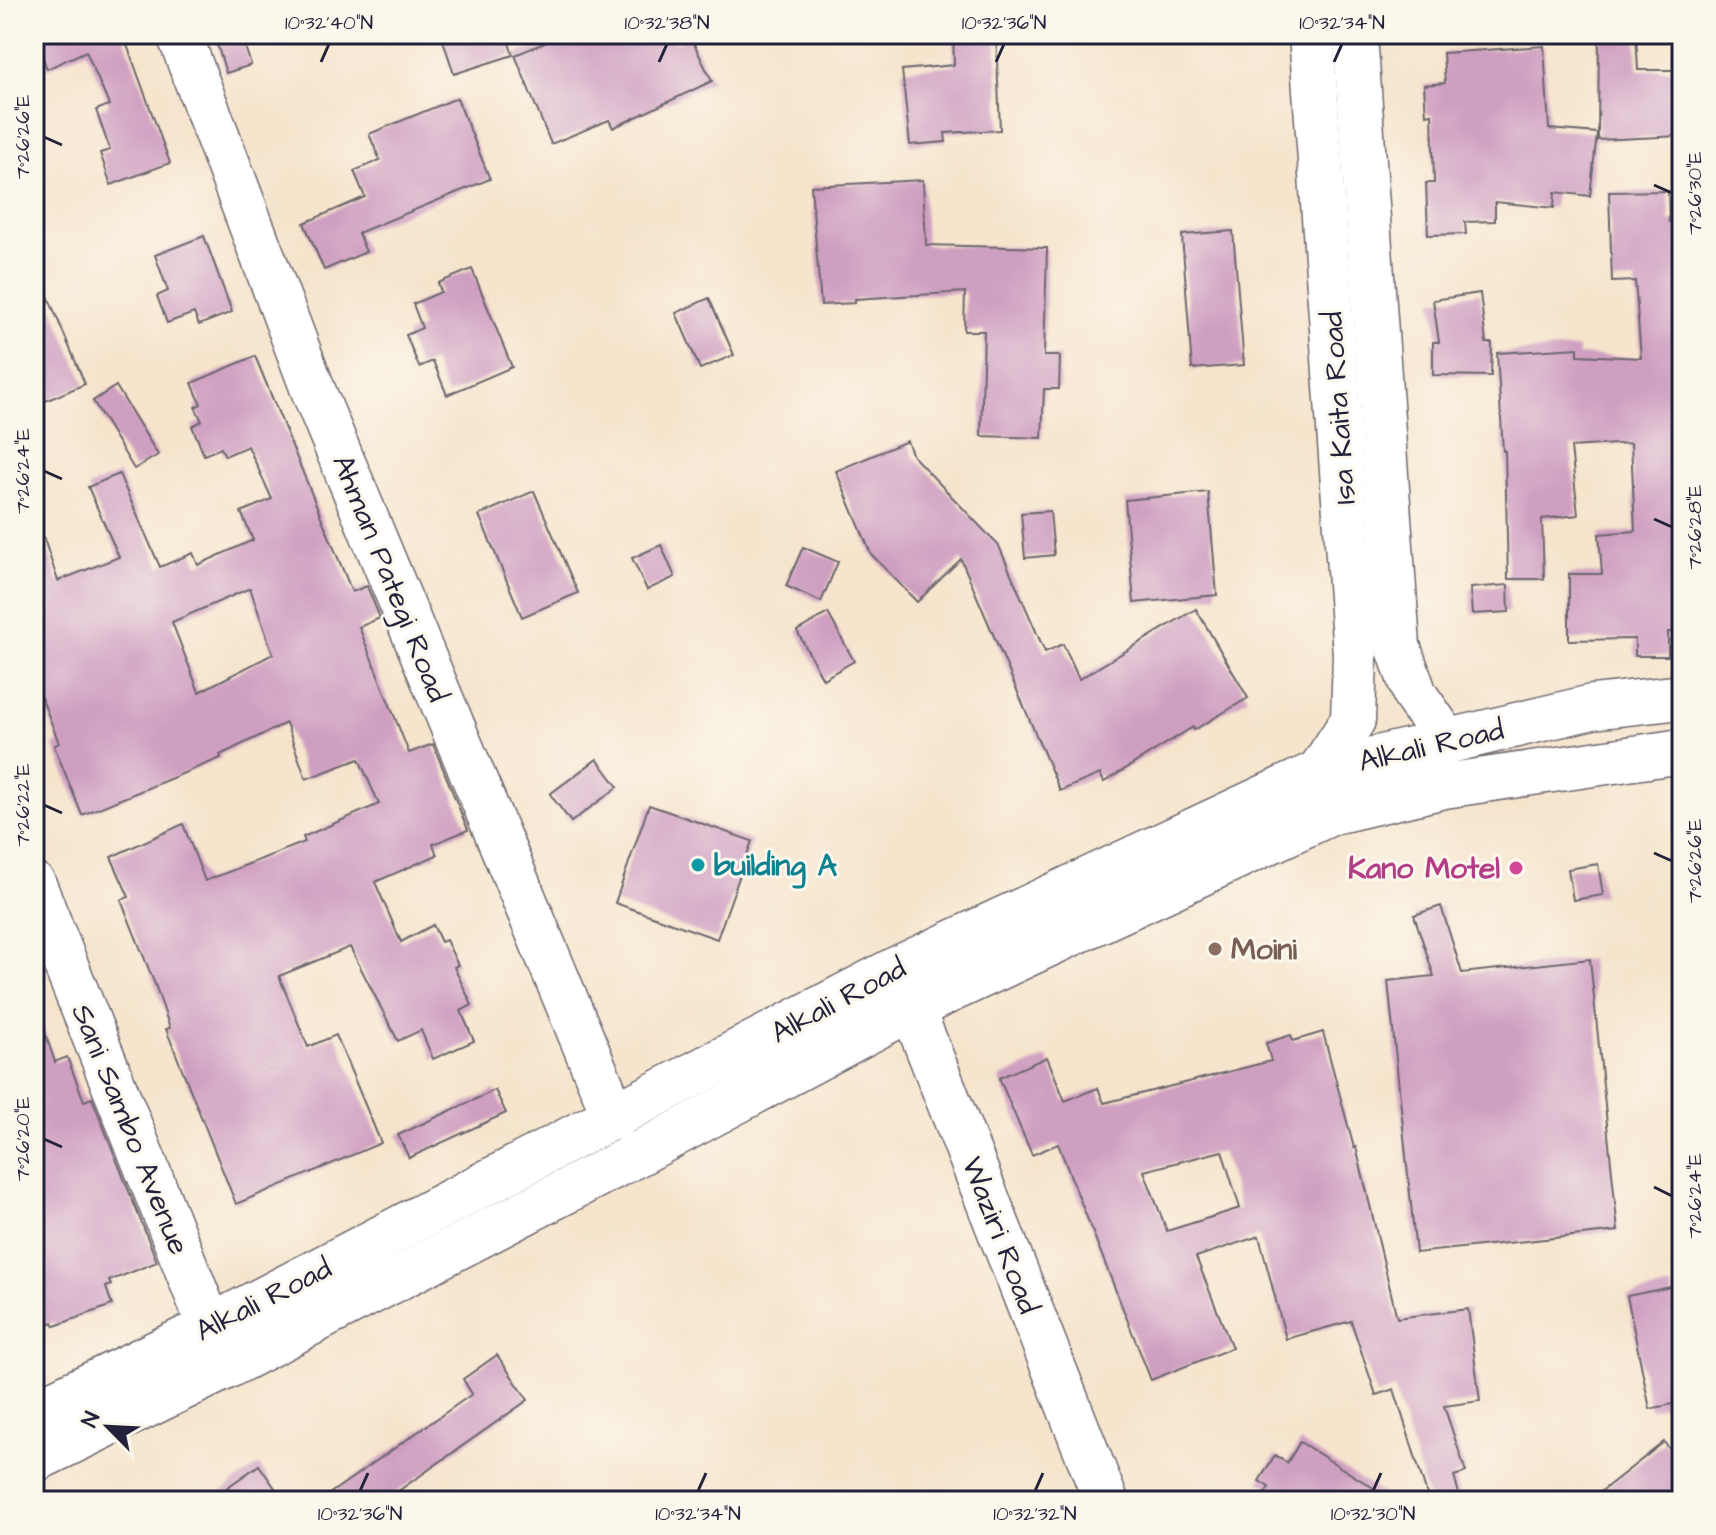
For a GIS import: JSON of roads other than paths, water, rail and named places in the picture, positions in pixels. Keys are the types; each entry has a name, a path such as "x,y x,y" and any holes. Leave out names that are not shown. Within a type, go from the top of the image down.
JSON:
{"main road":[{"name":"Ahman Pategi Road","path":"179,34 315,395 615,1118"},
{"name":"Isa Kaita Road","path":"1311,34 1355,654 1353,720 1319,772"},
{"name":"Isa Kaita Road","path":"1357,52 1398,646 1415,695 1447,741"},
{"path":"1314,78 1357,52"},
{"name":"Alkali Road","path":"34,1412 210,1327 894,970 1319,772 1592,707 1682,697"},
{"name":"Alkali Road","path":"34,1460 228,1366 912,1008 1333,812 1444,786 1682,751"},
{"name":"Sani Sambo Avenue","path":"34,885 210,1327"},
{"name":"Waziri Road","path":"894,970 912,1008 1106,1501"}],"place":[{"name":"building A","path":"698,865"},
{"name":"Kano Motel","path":"1516,868"},
{"name":"Moini","path":"1215,949"}]}
